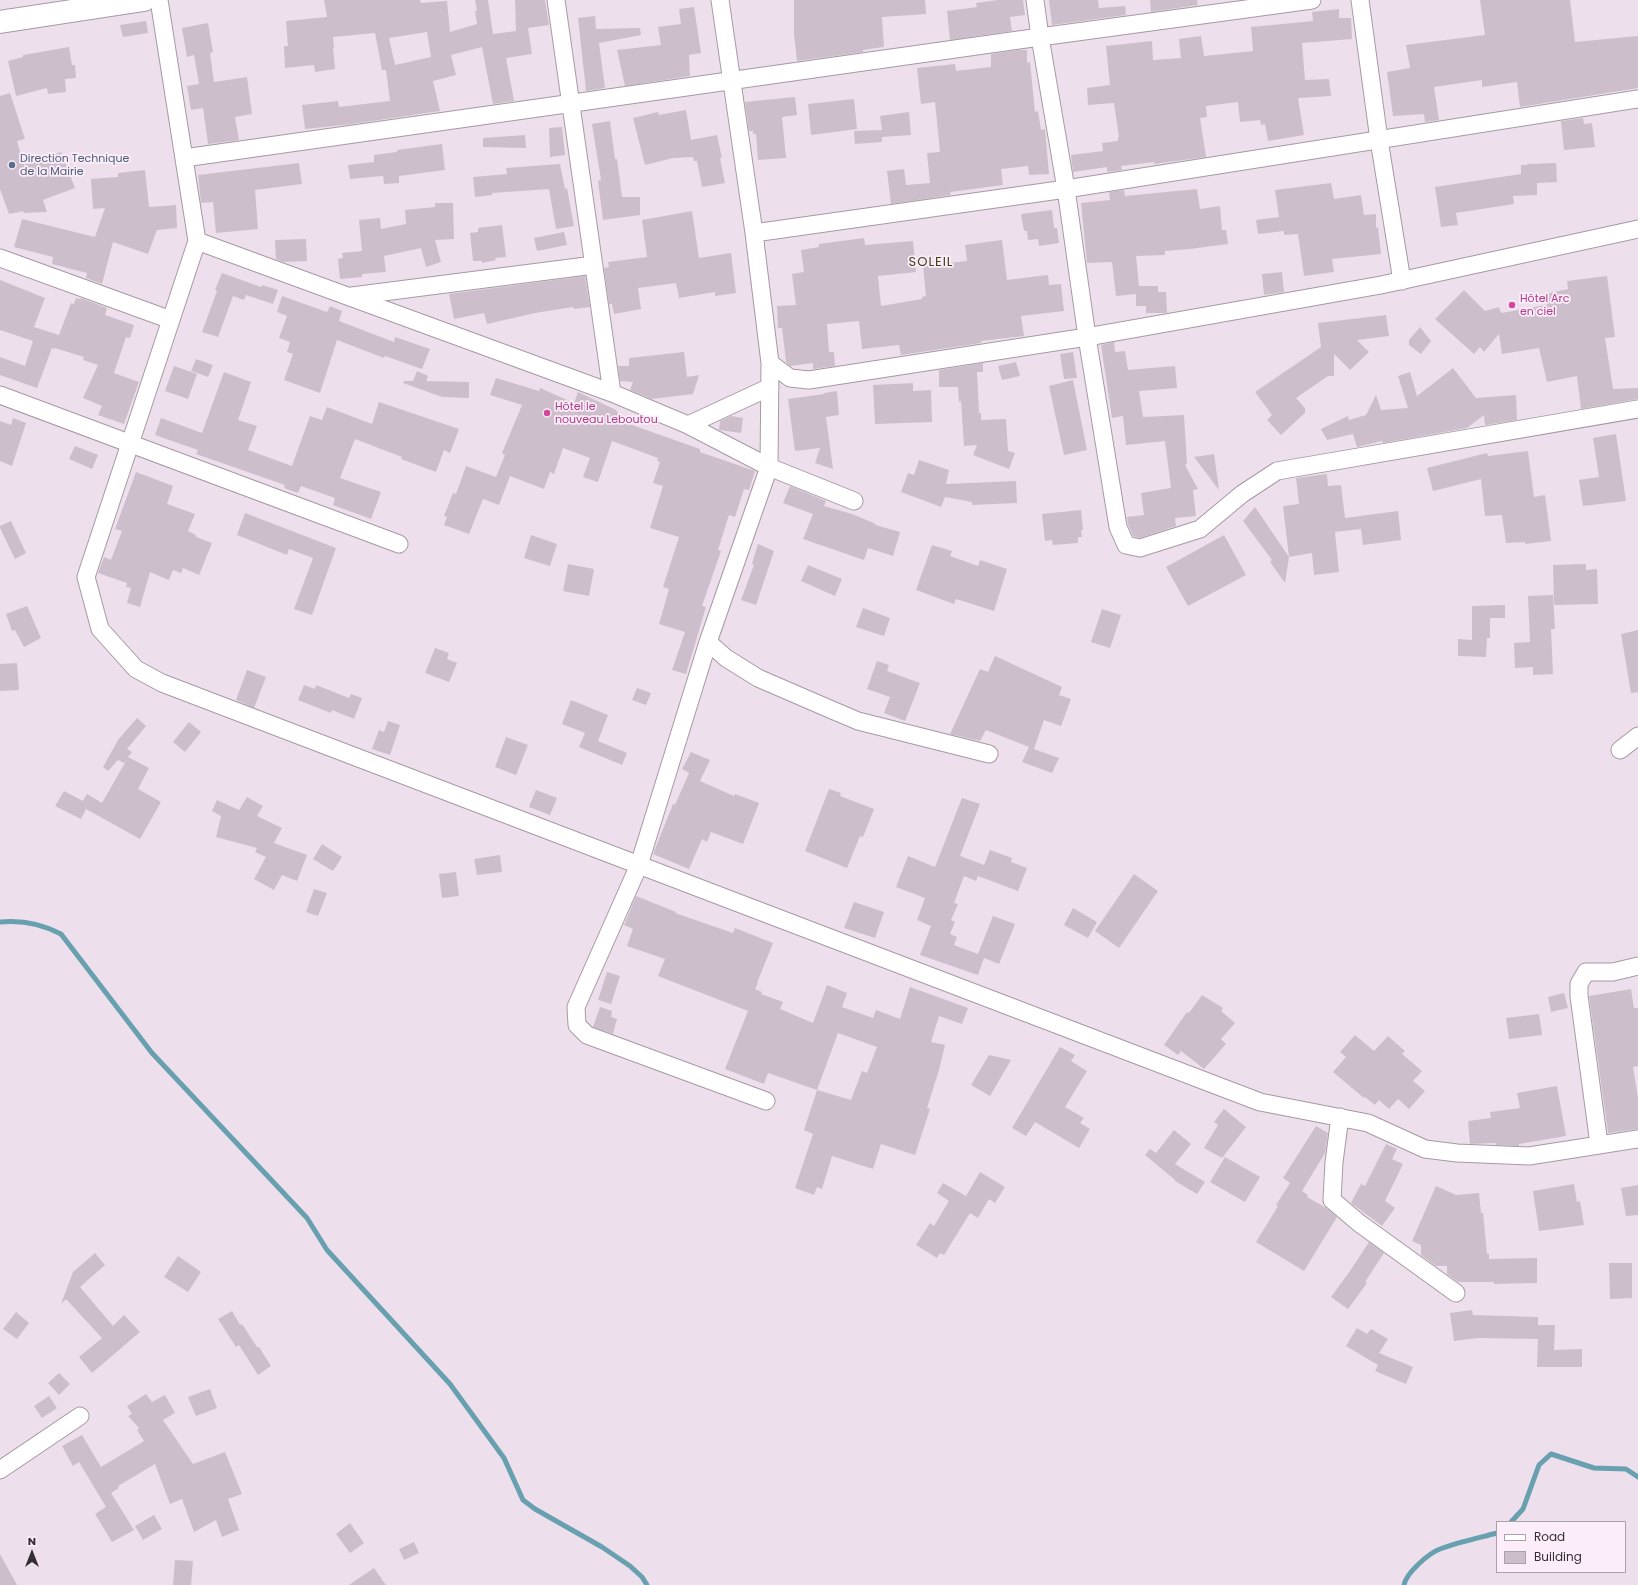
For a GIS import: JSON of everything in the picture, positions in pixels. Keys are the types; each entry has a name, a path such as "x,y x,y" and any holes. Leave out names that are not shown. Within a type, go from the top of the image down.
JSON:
{"main road":[{"path":"0,22 144,0"}],"street":[{"path":"159,0 197,241 86,578 100,629 136,668 162,683 1260,1102 1368,1123 1425,1149 1457,1153 1529,1156 1638,1139"},
{"path":"556,0 612,393"},
{"path":"720,0 754,233 770,363 769,467 708,642 639,864 576,1007 577,1025 587,1035 766,1101"},
{"path":"1035,0 1066,189 1087,337 1118,527 1126,545 1140,548 1200,529 1242,494 1277,471 1638,409"},
{"path":"184,158 1312,0"},
{"path":"1360,0 1379,140 1402,281"},
{"path":"754,233 1066,189 1638,99"},
{"path":"770,363 790,378 809,380 1087,337 1402,281 1638,229"},
{"path":"197,241 612,393 688,425 769,467 854,501"},
{"path":"0,258 171,320"},
{"path":"348,297 594,265"},
{"path":"688,425 770,387"},
{"path":"0,395 399,544"},
{"path":"708,642 726,658 758,678 858,721 989,754"},
{"path":"1620,750 1638,736"},
{"path":"1599,1144 1579,996 1579,984 1586,972 1613,972 1638,966"},
{"path":"1340,1117 1334,1162 1332,1200 1359,1223 1456,1292"},
{"path":"0,1470 80,1416"}],"building":[{"path":"324,0 420,0 421,3 447,1 450,32 477,24 475,0 488,0 493,34 516,31 515,0 545,0 549,25 528,28 532,54 506,58 514,101 493,104 482,47 451,55 456,75 433,81 440,111 352,124 305,129 302,105 338,101 339,107 390,101 386,70 382,70 375,33 333,37 335,69 315,72 314,65 285,68 284,46 288,46 286,21 327,17","holes":["427,32 431,57 395,65 389,38"]},
{"path":"794,0 925,0 926,14 882,17 884,47 863,50 863,52 797,61 794,34"},
{"path":"998,0 1023,0 1025,15 1010,17 1012,31 950,40 947,11 977,7 976,3"},
{"path":"1049,0 1098,0 1099,8 1125,6 1126,15 1052,25"},
{"path":"1150,0 1197,0 1198,5 1151,12"},
{"path":"1480,0 1570,0 1575,42 1638,36 1638,88 1520,107 1517,82 1482,87 1482,80 1434,87 1439,120 1425,122 1424,114 1393,116 1387,72 1410,68 1406,45 1485,35"},
{"path":"694,7 701,53 689,55 690,76 625,86 617,50 661,45 658,27 681,24 679,9"},
{"path":"1339,9 1339,18 1351,18 1352,39 1302,43 1305,80 1329,79 1331,96 1298,98 1304,135 1268,141 1265,124 1261,125 1260,120 1240,122 1238,102 1206,106 1207,117 1200,118 1206,157 1154,164 1154,162 1121,166 1122,170 1107,172 1107,167 1073,172 1071,155 1103,151 1102,143 1118,141 1119,137 1114,103 1088,105 1087,88 1110,85 1106,46 1152,41 1153,60 1181,58 1179,39 1201,36 1204,56 1253,51 1251,27 1313,21 1312,12"},
{"path":"595,16 596,29 640,28 641,35 599,43 605,88 586,91 578,18"},
{"path":"146,21 148,33 123,37 120,25"},
{"path":"208,23 213,52 210,53 214,82 247,77 252,114 235,117 239,140 208,144 203,108 191,110 187,86 199,84 194,55 187,57 182,28"},
{"path":"69,47 72,65 75,65 76,78 65,79 66,92 48,94 47,88 16,96 8,61 23,57 23,55"},
{"path":"1027,50 1027,63 1030,62 1035,112 1038,111 1041,130 1045,129 1049,174 1029,175 1028,166 1001,169 1003,185 950,192 951,195 891,204 887,171 904,169 906,185 930,183 927,153 940,152 935,102 921,104 917,68 955,64 956,71 991,67 991,54"},
{"path":"10,93 25,139 17,141 24,165 61,152 75,188 43,200 47,212 23,213 24,211 9,214 0,189 0,96"},
{"path":"795,97 797,115 782,117 786,158 758,160 756,134 753,134 753,131 749,131 745,102"},
{"path":"854,99 857,129 811,135 808,104"},
{"path":"686,110 691,140 717,135 725,183 702,187 697,161 694,161 693,157 673,158 645,165 633,118 658,112 659,115"},
{"path":"909,112 911,135 882,137 882,142 855,144 854,131 882,130 880,116"},
{"path":"1583,118 1584,124 1592,123 1595,147 1564,150 1561,121"},
{"path":"610,121 622,197 640,197 640,215 603,220 598,181 601,180 592,124"},
{"path":"562,127 565,155 550,157 549,128"},
{"path":"525,135 526,148 483,147 483,138"},
{"path":"442,144 445,170 399,176 399,183 384,184 383,176 350,179 348,165 374,162 374,155 397,152 397,150"},
{"path":"299,163 302,184 255,190 258,229 216,233 213,202 201,203 198,175"},
{"path":"1556,163 1557,182 1537,183 1537,195 1513,196 1514,204 1456,213 1458,225 1441,227 1435,187 1521,174 1521,165"},
{"path":"560,164 565,189 567,188 574,226 556,229 549,189 492,193 492,195 475,197 473,177 507,174 506,168"},
{"path":"145,170 149,207 176,205 177,228 157,230 148,254 113,242 102,284 86,278 87,273 52,264 53,257 14,247 22,219 95,237 105,208 93,209 91,179 118,177 118,173"},
{"path":"1331,183 1334,199 1361,195 1364,215 1376,214 1376,228 1378,227 1381,254 1332,259 1334,272 1304,276 1298,234 1284,235 1284,231 1258,234 1256,220 1279,217 1275,190"},
{"path":"1197,189 1200,209 1220,206 1222,230 1226,230 1228,244 1165,251 1165,255 1136,256 1139,286 1158,286 1158,292 1166,292 1167,313 1146,313 1146,306 1136,306 1136,294 1116,296 1112,262 1087,263 1081,203 1110,200 1109,192 1124,190 1125,196"},
{"path":"435,203 453,203 454,239 435,240 441,262 426,267 421,248 384,256 386,272 362,274 362,277 340,279 338,259 343,258 342,253 362,251 359,220 380,218 381,229 406,224 405,210 435,207"},
{"path":"1052,210 1054,228 1057,228 1059,243 1039,246 1038,239 1028,240 1027,231 1024,231 1021,214"},
{"path":"692,211 699,258 731,253 736,293 715,296 715,292 679,298 676,283 638,288 641,309 614,314 612,304 609,304 604,268 609,267 608,262 647,257 642,220"},
{"path":"502,225 506,257 495,258 496,260 482,263 482,261 473,261 470,233 478,232 478,228"},
{"path":"564,232 567,245 537,251 534,238"},
{"path":"864,238 865,245 913,241 916,272 878,276 881,306 922,299 922,297 926,296 923,266 967,261 965,245 1002,240 1007,280 1048,275 1049,285 1061,284 1064,311 1021,316 1024,336 981,341 981,343 901,355 899,345 862,349 859,321 827,324 829,352 834,352 835,366 813,369 813,363 790,366 786,362 782,328 778,328 777,306 796,305 792,274 804,272 801,250 819,247 819,244"},
{"path":"306,239 307,261 283,262 276,259 275,240"},
{"path":"1282,272 1284,292 1264,295 1262,274"},
{"path":"222,273 261,287 262,285 278,290 273,304 246,295 244,300 233,296 218,337 202,332"},
{"path":"585,276 590,307 574,309 573,307 535,313 487,324 484,313 454,319 449,294"},
{"path":"1607,276 1615,337 1605,338 1613,389 1638,388 1638,399 1581,409 1577,376 1547,382 1539,348 1502,354 1499,334 1484,352 1480,347 1474,354 1435,319 1464,290 1485,311 1499,307 1501,313 1547,305 1545,294 1568,289 1567,281"},
{"path":"0,280 45,298 34,327 59,335 71,303 74,304 76,298 81,298 107,308 105,315 134,325 130,338 126,337 114,373 139,382 124,424 98,415 102,406 83,398 98,365 83,360 84,357 52,348 37,388 0,375 0,357 25,366 33,341 0,330"},
{"path":"282,296 327,312 330,306 342,311 339,321 394,342 395,337 430,349 422,369 385,356 384,358 337,340 320,393 284,380 293,354 287,352 290,342 279,338 287,316 277,312"},
{"path":"1386,315 1389,336 1357,340 1369,352 1350,370 1334,354 1334,376 1328,376 1296,398 1305,408 1305,413 1281,435 1267,420 1272,415 1255,392 1321,347 1318,323"},
{"path":"1420,327 1431,341 1421,354 1409,345 1409,340"},
{"path":"1114,342 1115,352 1125,351 1128,370 1175,366 1177,388 1139,391 1143,417 1184,415 1187,464 1185,465 1198,489 1193,490 1196,516 1175,518 1176,526 1140,538 1133,536 1127,517 1144,515 1141,493 1171,488 1165,441 1126,445 1123,416 1112,418 1101,345"},
{"path":"684,352 687,377 699,375 693,394 652,399 630,390 633,382 620,381 618,366 629,366 629,358"},
{"path":"1073,352 1077,378 1064,379 1060,354"},
{"path":"196,359 213,365 208,377 191,371"},
{"path":"1016,362 1020,376 1002,380 998,366"},
{"path":"983,363 983,372 977,372 979,413 981,413 981,420 1006,419 1008,451 1015,453 1009,469 973,455 977,445 964,446 961,401 959,402 958,387 939,387 939,370"},
{"path":"174,366 197,374 188,399 165,391"},
{"path":"1453,368 1476,398 1516,395 1517,420 1485,425 1484,415 1467,428 1383,443 1382,441 1357,447 1353,434 1327,440 1321,429 1348,416 1349,420 1366,415 1376,395 1381,410 1408,408 1398,376 1410,372 1417,396"},
{"path":"417,371 428,376 426,381 469,382 469,398 442,397 403,383 404,381 413,381"},
{"path":"224,372 251,382 238,420 257,426 248,450 292,466 310,416 322,420 327,407 372,424 379,402 459,429 450,453 444,450 436,472 355,439 340,478 381,492 371,519 333,505 335,498 301,486 298,493 284,488 285,485 196,454 198,450 155,435 161,418 202,433"},
{"path":"496,378 539,391 540,388 574,403 578,392 616,410 620,416 618,420 700,449 700,452 755,471 749,490 744,489 735,517 729,515 718,550 721,551 702,606 706,607 686,674 672,670 685,632 659,624 669,589 663,587 679,537 650,528 663,486 653,483 660,462 657,461 658,458 612,441 598,482 583,477 590,458 563,448 554,474 550,472 544,489 510,476 499,505 483,499 469,534 444,525 447,517 444,516 453,493 456,494 466,466 496,477 505,455 502,453 522,405 490,395"},
{"path":"1073,380 1087,450 1064,455 1049,386"},
{"path":"913,383 913,391 931,390 932,422 875,424 873,385"},
{"path":"837,391 839,415 826,417 833,469 815,463 820,448 795,451 788,399"},
{"path":"731,416 743,418 741,433 719,430 720,421"},
{"path":"13,418 26,423 12,466 0,461 0,421 11,425"},
{"path":"1616,434 1626,501 1583,506 1579,480 1599,477 1593,438"},
{"path":"75,446 98,455 92,469 69,459"},
{"path":"1528,451 1534,497 1545,495 1551,541 1525,544 1525,542 1506,543 1502,515 1485,516 1481,479 1433,491 1427,468 1487,453 1488,456"},
{"path":"1214,454 1219,490 1194,457"},
{"path":"919,460 949,470 946,484 1016,481 1017,503 972,505 972,502 945,497 941,507 901,492 908,473 914,475"},
{"path":"136,472 173,486 167,504 195,514 188,531 196,535 196,537 212,543 199,575 183,568 181,573 173,570 169,580 150,572 140,607 127,603 131,588 126,587 127,583 98,573 104,557 111,560 122,531 115,529"},
{"path":"1327,474 1328,486 1341,485 1345,518 1398,511 1401,540 1363,545 1361,529 1335,532 1339,572 1314,575 1312,553 1289,557 1283,506 1299,504 1296,478"},
{"path":"790,486 826,501 824,506 852,514 876,524 875,525 900,532 893,556 868,548 864,560 803,539 813,514 783,503"},
{"path":"1255,507 1289,557 1285,583 1270,562 1272,560 1243,521"},
{"path":"1081,510 1083,530 1081,530 1082,537 1078,537 1078,543 1053,545 1052,540 1045,541 1042,514"},
{"path":"245,513 336,548 312,615 294,609 313,558 289,549 287,555 237,535"},
{"path":"11,521 26,553 15,559 0,528 0,526"},
{"path":"531,535 557,544 550,566 524,558"},
{"path":"1224,535 1246,575 1188,606 1166,567"},
{"path":"758,544 774,551 756,605 741,600 754,565 752,564"},
{"path":"932,545 952,551 950,556 978,566 980,560 1007,569 994,611 956,599 954,604 916,590"},
{"path":"568,564 594,569 589,596 563,591"},
{"path":"1586,564 1586,570 1597,569 1598,604 1554,605 1553,565"},
{"path":"808,565 842,579 835,596 801,581"},
{"path":"1553,595 1555,629 1551,629 1553,674 1533,675 1533,667 1515,668 1514,643 1530,642 1528,596"},
{"path":"1505,605 1505,618 1490,618 1490,638 1487,638 1486,657 1458,656 1458,639 1472,640 1472,606"},
{"path":"27,606 41,638 24,647 15,630 12,631 6,614"},
{"path":"863,608 890,618 884,636 856,627"},
{"path":"1102,609 1121,615 1110,648 1091,642"},
{"path":"1638,630 1638,692 1631,693 1621,634"},
{"path":"435,648 449,653 447,659 457,663 449,682 425,673"},
{"path":"995,656 1062,687 1059,695 1071,699 1061,726 1044,720 1034,749 1059,758 1052,773 1022,762 1029,747 986,730 980,741 950,734 980,669 988,672"},
{"path":"877,661 889,665 887,671 920,683 905,721 884,713 890,697 867,689"},
{"path":"17,663 19,690 0,691 0,664"},
{"path":"247,670 266,677 254,708 236,700"},
{"path":"304,685 315,689 316,685 349,698 351,694 362,698 354,719 332,710 331,713 298,700"},
{"path":"637,688 651,693 646,705 632,700"},
{"path":"571,700 608,715 598,741 627,753 622,765 579,747 585,733 562,724"},
{"path":"137,718 146,726 127,749 132,752 128,757 149,768 138,789 161,802 140,839 86,809 81,819 55,806 64,791 83,801 87,794 102,803 126,761 124,763 118,760 108,771 103,767 118,740"},
{"path":"388,721 400,725 390,755 372,749 379,730 384,732"},
{"path":"189,722 201,732 185,752 173,742"},
{"path":"506,737 528,745 516,775 495,767"},
{"path":"691,752 710,760 700,781 734,796 735,794 759,803 743,844 711,832 707,842 702,839 689,869 653,854 673,804 675,805 689,773 682,769"},
{"path":"829,789 841,793 840,796 874,809 863,837 860,836 847,868 805,851"},
{"path":"536,790 557,798 550,815 529,807"},
{"path":"247,797 263,806 257,816 282,828 274,843 307,855 297,881 282,875 274,890 254,879 266,857 255,852 257,848 216,837 221,816 212,811 217,800 239,810"},
{"path":"962,798 980,804 960,856 984,865 990,850 1012,858 1011,862 1027,868 1018,891 978,876 976,881 964,876 954,903 958,904 951,920 955,922 950,934 957,937 954,945 978,954 993,916 1015,924 999,964 984,958 978,975 920,955 931,926 917,920 925,898 896,887 908,856 935,867"},
{"path":"322,844 342,857 333,871 313,859"},
{"path":"500,855 502,872 477,875 474,859"},
{"path":"456,872 459,896 442,898 439,874"},
{"path":"1134,874 1158,891 1119,948 1095,931"},
{"path":"314,889 327,893 318,916 306,912"},
{"path":"636,896 676,912 675,913 733,933 735,928 773,943 755,989 762,992 761,994 783,1002 780,1009 813,1023 827,985 847,993 842,1007 873,1018 876,1010 900,1019 910,987 968,1008 962,1024 939,1016 931,1042 945,1045 927,1108 930,1109 915,1155 881,1144 873,1169 832,1156 822,1189 817,1187 814,1195 795,1188 813,1134 804,1130 817,1090 768,1073 764,1084 725,1069 748,1011 658,976 665,959 627,946 633,929 624,925","holes":["838,1033 877,1047 867,1073 862,1071 851,1100 817,1090"]},
{"path":"854,902 884,912 875,938 844,928"},
{"path":"1073,908 1097,922 1088,938 1064,925"},
{"path":"607,972 620,976 611,1004 598,1000"},
{"path":"1631,989 1634,1008 1638,1008 1638,1066 1633,1067 1638,1098 1638,1129 1608,1133 1589,996"},
{"path":"1564,993 1568,1008 1551,1012 1548,997"},
{"path":"1202,995 1223,1008 1221,1011 1235,1023 1221,1039 1226,1044 1204,1069 1181,1051 1178,1055 1164,1045 1187,1012 1189,1013"},
{"path":"600,1007 612,1011 611,1017 617,1019 613,1034 593,1027"},
{"path":"1539,1014 1542,1035 1509,1039 1506,1018"},
{"path":"1355,1035 1374,1051 1388,1036 1405,1051 1402,1054 1422,1071 1413,1081 1425,1091 1409,1109 1398,1099 1389,1109 1379,1100 1375,1105 1365,1097 1364,1098 1333,1072 1346,1057 1340,1052"},
{"path":"1060,1047 1075,1055 1071,1061 1087,1071 1065,1107 1084,1118 1080,1123 1090,1129 1079,1148 1035,1122 1026,1136 1012,1128"},
{"path":"989,1055 1011,1060 990,1096 971,1085"},
{"path":"1557,1086 1566,1136 1519,1144 1519,1146 1496,1145 1496,1143 1470,1144 1468,1121 1491,1118 1490,1112 1520,1108 1517,1093"},
{"path":"1224,1109 1246,1127 1222,1158 1204,1148 1218,1125 1214,1122"},
{"path":"1316,1126 1328,1133 1325,1153 1302,1191 1308,1195 1307,1197 1328,1209 1337,1217 1304,1271 1256,1242 1290,1183 1283,1178"},
{"path":"1174,1130 1191,1144 1175,1164 1205,1182 1197,1194 1175,1181 1145,1155 1150,1149 1156,1153"},
{"path":"1386,1144 1397,1149 1392,1159 1403,1164 1385,1201 1395,1208 1382,1226 1351,1203 1361,1184 1365,1186"},
{"path":"1225,1157 1260,1177 1245,1202 1210,1182"},
{"path":"980,1172 1005,1187 995,1203 989,1199 978,1218 970,1213 944,1255 940,1253 937,1258 916,1245 930,1223 934,1226 949,1201 937,1193 943,1183 966,1196"},
{"path":"1574,1184 1577,1202 1580,1201 1584,1225 1539,1231 1533,1191"},
{"path":"1638,1185 1638,1215 1626,1216 1621,1188"},
{"path":"1436,1186 1456,1195 1479,1193 1481,1213 1483,1213 1487,1254 1489,1254 1489,1259 1537,1258 1537,1283 1494,1284 1494,1282 1458,1282 1447,1274 1447,1266 1436,1266 1421,1255 1421,1245 1412,1241"},
{"path":"1369,1242 1384,1253 1365,1282 1367,1283 1348,1309 1331,1297"},
{"path":"95,1253 105,1265 80,1287 113,1326 124,1315 140,1332 92,1373 79,1357 102,1338 66,1299 61,1304 73,1272"},
{"path":"178,1256 201,1272 188,1292 164,1277"},
{"path":"1609,1263 1632,1263 1632,1298 1610,1299"},
{"path":"1472,1310 1473,1315 1538,1317 1538,1325 1555,1325 1554,1350 1582,1349 1582,1367 1537,1367 1538,1339 1478,1338 1454,1341 1450,1313"},
{"path":"232,1311 240,1325 242,1324 271,1366 258,1375 239,1345 236,1347 218,1319"},
{"path":"16,1312 29,1323 17,1339 3,1329"},
{"path":"1357,1328 1367,1334 1371,1329 1388,1339 1379,1353 1413,1367 1406,1384 1375,1371 1378,1365 1346,1346"},
{"path":"59,1373 70,1384 59,1395 48,1383"},
{"path":"210,1389 217,1408 196,1416 188,1397"},
{"path":"146,1394 152,1402 165,1395 175,1413 163,1420 193,1464 225,1452 242,1494 228,1499 239,1530 222,1537 216,1520 194,1532 182,1499 170,1504 155,1464 118,1486 119,1488 111,1493 134,1530 112,1542 95,1514 106,1507 79,1462 73,1466 62,1446 82,1435 101,1467 144,1441 137,1430 139,1428 128,1416 132,1414 127,1406"},
{"path":"49,1396 57,1408 42,1418 34,1406"},
{"path":"154,1515 162,1529 143,1540 135,1526"},
{"path":"350,1523 364,1543 350,1553 336,1534"},
{"path":"414,1542 419,1553 404,1560 399,1549"},
{"path":"0,1554 17,1585 0,1585"},
{"path":"175,1560 193,1561 191,1585 173,1585"},
{"path":"374,1568 386,1585 349,1585"}],"waterway":[{"path":"0,922 31,924 61,934 152,1053 307,1218 327,1250 450,1384 504,1458 523,1500 535,1509 602,1547 630,1566 642,1577 647,1585"},
{"path":"1512,1521 1523,1509 1539,1465 1551,1454 1594,1468 1626,1469 1638,1477"},
{"path":"1404,1585 1413,1569 1435,1551 1454,1544 1496,1533"}],"place":[{"name":"Direction Technique de la Mairie","path":"12,165"},
{"name":"Hôtel Arc en ciel","path":"1512,305"},
{"name":"Hôtel le nouveau Leboutou","path":"547,413"}],"district":[{"name":"SOLEIL","path":"931,263"}]}
